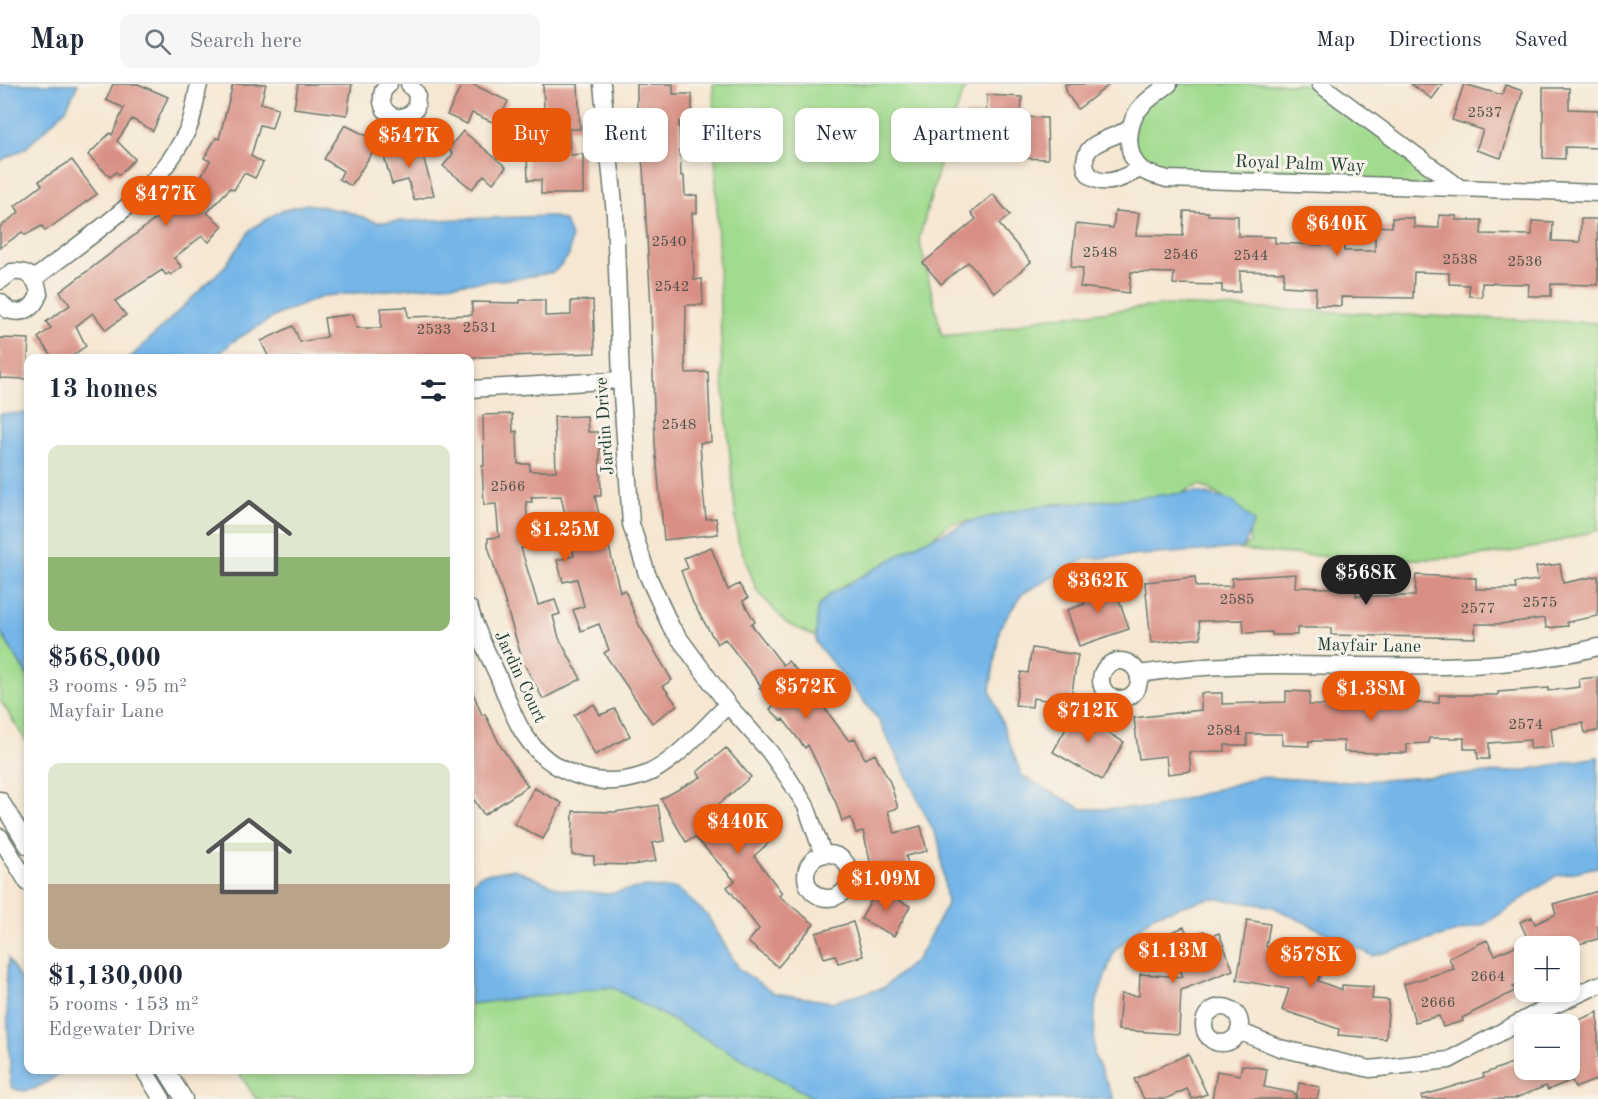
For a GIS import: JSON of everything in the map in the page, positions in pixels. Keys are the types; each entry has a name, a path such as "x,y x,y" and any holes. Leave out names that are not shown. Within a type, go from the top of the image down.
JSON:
{"street":[{"path":"34,279 147,190 168,167 188,131 199,84"},
{"path":"389,84 382,91 381,105 385,111 398,118 405,117 416,108 417,94 413,85"},
{"name":"Jardin Drive","path":"602,84 615,214 621,380 631,524 644,564 671,627 728,705 769,751 789,779 806,806 823,854"},
{"path":"1128,130 1093,146 1085,156 1085,169 1092,177 1102,182 1117,179 1140,169 1132,156 1128,130 1138,110 1170,84"},
{"path":"1320,84 1460,188"},
{"name":"Royal Palm Way","path":"1140,169 1167,178 1598,193"},
{"path":"0,281 5,276 20,271 34,279 39,294 31,308 16,313 8,310 0,302"},
{"path":"474,389 621,380"},
{"name":"Jardin Court","path":"474,618 524,734 558,767 576,776 588,780 615,781 645,775 670,759 728,705"},
{"name":"Mayfair Lane","path":"1139,674 1240,664 1436,666 1559,657 1598,647"},
{"path":"0,800 24,839"},
{"path":"0,837 24,876"},
{"path":"1239,1031 1280,1048 1370,1069 1449,1060 1535,1014 1598,986"},
{"path":"146,1074 162,1099"},
{"path":"168,1074 184,1099"}],"green space":[{"path":"713,84 969,84 958,108 891,108 891,162 941,162 919,239 942,336 993,331 1043,318 1168,305 1598,323 1598,530 1532,548 1460,557 1349,558 1240,550 1250,543 1248,517 1201,485 1189,489 1161,506 1118,509 1078,503 1051,504 1038,511 950,524 901,561 862,581 846,584 833,595 824,641 786,623 757,591 738,540 722,372 715,162 783,162 783,108 714,108"},
{"path":"1169,84 1320,84 1460,188 1167,179 1132,156 1138,110"},
{"path":"0,631 24,670 24,738 0,700"},
{"path":"612,987 816,1099 256,1099 240,1074 474,1074 474,1004"}],"water":[{"path":"0,84 78,84 66,109 26,148 0,161"},
{"path":"307,204 345,211 377,222 551,216 565,221 571,237 569,256 554,272 520,278 324,296 277,315 232,342 219,354 134,354 225,266 251,229 280,211"},
{"path":"24,413 24,670 0,631 0,414"},
{"path":"1197,492 1233,501 1254,522 1243,548 1085,559 1022,594 1000,627 990,690 1022,776 1082,809 1153,808 1259,777 1349,782 1520,771 1598,757 1598,867 1556,876 1485,924 1373,956 1271,906 1210,898 1154,915 1114,951 1095,1006 1094,1055 1114,1099 816,1099 612,987 474,1004 474,881 480,875 514,869 561,889 607,894 643,887 678,889 707,915 739,969 774,993 832,1002 883,988 918,958 947,904 939,842 878,719 816,643 817,608 830,594 922,542 972,521 1031,507"},
{"path":"8,959 24,985 24,1074 59,1074 32,1090 18,1090 11,1087 6,987"}],"building":[{"path":"113,84 138,84 168,97 153,131 132,119 117,141 135,159 119,175 116,172 110,177 88,155 110,133 112,135 124,108 106,100"},
{"path":"233,84 266,84 261,103 278,108 272,128 260,125 251,156 263,163 255,178 244,173 234,190 230,188 207,213 223,226 209,242 202,236 174,258 182,267 171,275 169,273 166,275 162,270 115,301 126,315 106,330 93,313 76,326 86,346 75,354 50,354 38,338 51,328 46,322 70,305 60,292 170,208 168,206 194,179 198,182 210,161 204,158 216,138 219,139"},
{"path":"298,84 352,84 347,115 294,108"},
{"path":"462,84 472,84 508,101 505,108 492,108 492,122 472,113 467,124 447,115"},
{"path":"543,84 578,84 580,129 571,129 571,108 544,108"},
{"path":"637,84 673,84 673,94 692,94 692,108 680,108 680,162 681,176 684,176 685,196 697,195 697,213 692,213 694,280 702,279 703,305 686,305 685,358 686,373 708,372 711,442 700,443 706,519 716,518 718,534 664,540 655,444 651,307 642,162 668,162 668,108 637,108"},
{"path":"1065,84 1110,84 1078,109 1067,94"},
{"path":"1411,84 1443,84 1432,99"},
{"path":"1464,84 1502,95 1505,85 1523,91 1501,158 1476,150 1483,130 1452,120"},
{"path":"1543,88 1569,88 1569,109 1598,110 1598,148 1565,147 1565,159 1543,158"},
{"path":"987,95 1022,97 1021,108 986,108"},
{"path":"1031,117 1047,118 1048,159 1031,158"},
{"path":"345,125 379,142 351,186 339,179 343,171 324,159"},
{"path":"463,131 492,155 492,162 500,162 506,167 493,183 484,175 472,189 443,166 453,154 448,149"},
{"path":"419,142 434,195 414,200 408,180 392,184 380,143 391,150"},
{"path":"583,154 583,194 541,194 541,180 528,180 527,162 571,162 571,155"},
{"path":"72,160 97,194 45,231 42,226 25,235 22,232 0,248 0,227 19,212 15,206 42,185 39,181"},
{"path":"993,194 1010,215 999,224 1031,262 995,293 968,262 941,284 923,263 976,219 971,213"},
{"path":"1115,211 1139,213 1136,235 1183,236 1184,211 1208,212 1208,215 1238,216 1238,236 1275,237 1275,243 1322,245 1323,220 1345,221 1344,251 1375,251 1375,226 1392,227 1392,218 1414,218 1414,227 1439,228 1439,215 1457,216 1456,220 1482,220 1481,234 1532,235 1532,221 1553,222 1552,241 1580,242 1581,219 1597,219 1598,285 1551,284 1551,296 1528,296 1529,284 1482,283 1482,297 1469,296 1469,285 1449,284 1449,273 1414,272 1413,298 1341,297 1341,306 1315,305 1316,288 1283,286 1284,272 1240,271 1240,292 1222,292 1222,285 1173,284 1174,273 1131,272 1129,293 1080,287 1083,268 1071,267 1076,224 1113,228"},
{"path":"520,300 545,300 545,316 571,315 571,301 593,300 595,353 474,357 474,354 267,354 261,341 293,326 300,342 327,337 324,318 353,314 356,328 381,328 381,308 407,307 408,317 472,315 472,302 520,303"},
{"path":"0,338 29,339 28,354 24,354 24,379 0,378"},
{"path":"512,414 513,432 517,431 518,464 530,464 530,471 556,471 554,417 587,416 588,432 599,432 601,496 595,496 606,548 609,547 620,592 625,590 639,625 672,680 663,686 677,705 652,723 604,653 609,650 599,624 581,631 573,610 584,606 577,579 563,582 557,560 574,556 561,496 531,497 532,502 526,502 530,547 521,548 538,605 555,600 560,614 553,616 559,638 581,679 543,699 523,662 488,546 488,538 499,537 496,504 484,505 482,466 484,466 483,415"},
{"path":"711,547 728,590 739,584 748,598 743,601 755,622 751,624 783,665 788,661 805,679 810,674 820,684 812,691 849,741 855,738 865,759 875,754 890,782 898,808 888,811 895,833 921,826 927,851 906,856 909,870 874,878 863,831 856,833 851,818 842,821 836,803 808,745 805,748 783,719 781,720 770,709 775,704 759,688 761,686 725,639 717,644 693,603 681,571 688,568 684,558"},
{"path":"1560,564 1563,583 1598,576 1598,616 1567,622 1568,626 1546,628 1545,618 1500,624 1475,624 1475,638 1331,635 1331,628 1297,628 1297,635 1272,635 1272,632 1244,633 1243,620 1199,621 1201,638 1151,643 1145,582 1195,577 1196,587 1232,586 1232,578 1296,574 1295,587 1332,588 1332,582 1357,583 1356,596 1415,596 1416,575 1476,578 1476,589 1516,589 1515,583 1538,580 1536,567"},
{"path":"1112,579 1129,629 1079,646 1067,610 1085,604 1080,590"},
{"path":"1032,648 1078,655 1070,704 1033,698 1032,707 1015,705 1021,672 1028,673"},
{"path":"1598,677 1598,731 1585,733 1583,723 1551,728 1553,747 1530,749 1530,740 1489,743 1489,759 1478,759 1477,749 1464,749 1464,738 1429,738 1429,743 1407,744 1407,753 1378,753 1344,752 1344,741 1309,741 1309,746 1282,745 1282,734 1247,734 1247,745 1225,745 1225,751 1189,752 1191,771 1168,774 1166,756 1139,759 1134,718 1201,710 1201,693 1222,693 1222,704 1286,702 1286,691 1310,692 1309,705 1350,706 1351,693 1402,693 1402,703 1439,703 1439,695 1498,695 1498,692 1548,688 1548,691 1580,687 1579,679"},
{"path":"474,695 482,715 485,714 500,745 528,786 484,815 474,800"},
{"path":"594,704 600,715 615,709 630,736 595,755 574,715"},
{"path":"1079,705 1104,719 1099,728 1124,742 1102,780 1053,752"},
{"path":"726,748 751,777 712,810 724,831 747,810 773,839 754,856 782,893 779,896 814,924 778,967 748,942 759,929 727,887 735,881 695,837 686,842 661,799 701,777 697,772"},
{"path":"534,788 562,803 543,839 514,824"},
{"path":"658,805 664,841 652,843 656,861 633,865 594,864 594,856 572,855 573,811 615,812"},
{"path":"877,889 910,906 894,936 861,919"},
{"path":"1598,891 1598,939 1580,944 1580,936 1526,936 1520,922 1532,917 1535,924 1556,914 1553,904"},
{"path":"1247,920 1270,924 1266,947 1311,956 1306,970 1320,975 1318,981 1342,990 1342,985 1373,987 1372,999 1389,1000 1386,1039 1338,1035 1339,1029 1282,1010 1289,989 1237,980"},
{"path":"853,922 863,956 838,963 835,955 824,958 816,933"},
{"path":"1184,927 1188,936 1204,931 1207,938 1219,933 1233,970 1181,990 1179,1034 1118,1030 1121,994 1139,996 1140,974 1183,977 1166,934"},
{"path":"1487,940 1495,955 1514,946 1514,992 1462,1018 1463,1021 1443,1027 1439,1016 1415,1022 1404,984 1454,969 1449,958"},
{"path":"1598,1012 1598,1079 1575,1088 1572,1080 1580,1080 1580,1019"},
{"path":"1188,1054 1207,1094 1192,1099 1187,1089 1165,1099 1144,1099 1134,1079"},
{"path":"1514,1062 1514,1080 1572,1080 1548,1090 1546,1086 1513,1099 1422,1099 1421,1096 1484,1077 1483,1074"},
{"path":"1242,1065 1267,1069 1264,1087 1295,1093 1295,1099 1212,1099 1217,1071 1240,1075"},
{"path":"1299,1083 1320,1087 1317,1099 1296,1099"}]}
